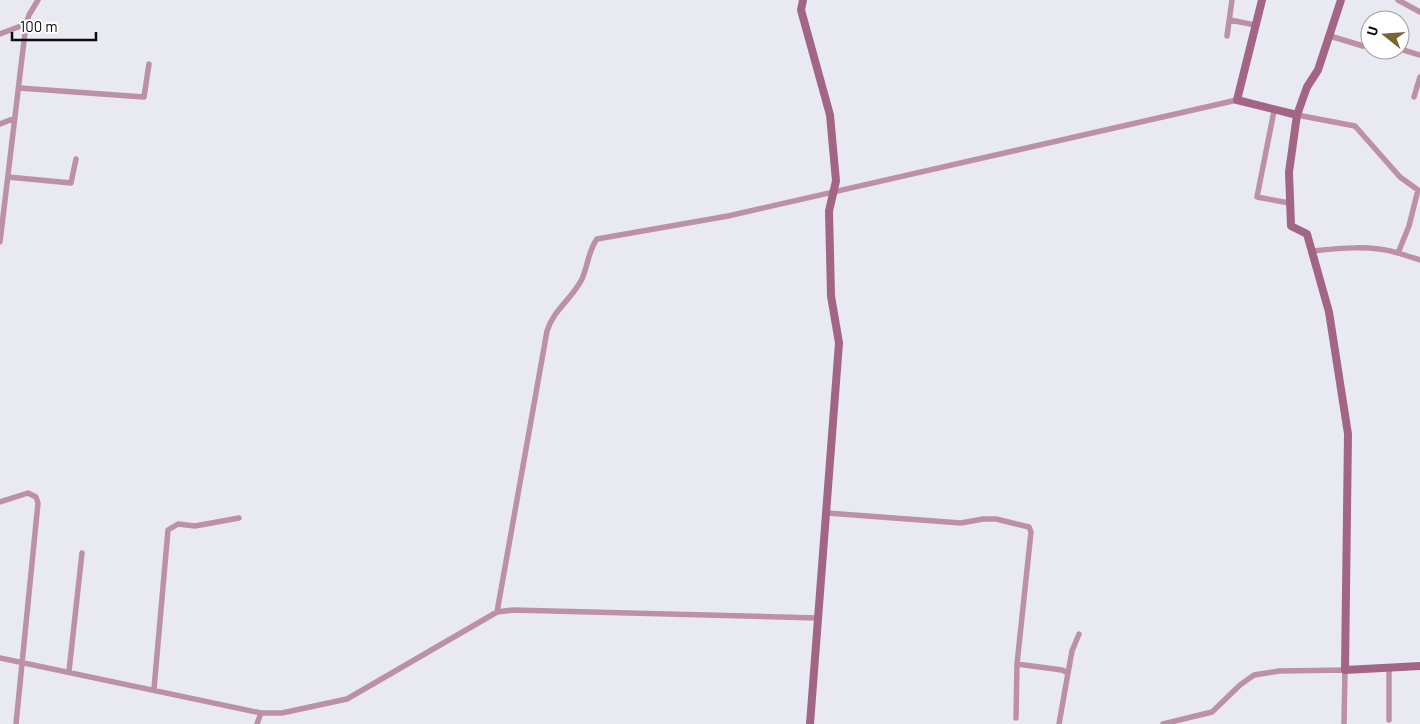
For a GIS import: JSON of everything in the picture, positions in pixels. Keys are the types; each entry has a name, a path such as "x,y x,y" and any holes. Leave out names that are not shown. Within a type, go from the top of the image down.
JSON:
{"street":[{"path":"0,242 26,24 38,0"},
{"path":"803,0 803,18 830,115 836,174 829,211 831,296 839,343 810,724"},
{"path":"1228,36 1232,0"},
{"path":"1236,100 1262,0"},
{"path":"1341,0 1330,36 1315,75 1304,92 1297,115 1291,154 1289,203 1291,226 1307,234 1313,250 1329,312 1348,434 1344,724"},
{"path":"1398,0 1420,12"},
{"path":"1230,20 1255,25"},
{"path":"0,34 26,24"},
{"path":"1330,36 1360,45"},
{"path":"19,88 77,94 144,97 149,64"},
{"path":"1414,97 1420,77"},
{"path":"497,612 547,331 558,308 580,283 593,245 597,239 719,218 1236,100 1274,111 1355,126 1400,176 1419,190 1410,226 1398,253"},
{"path":"1274,111 1257,197 1289,203"},
{"path":"0,124 15,118"},
{"path":"8,176 71,183 76,159"},
{"path":"1313,250 1346,248 1384,250 1420,260"},
{"path":"0,502 28,493 36,497 38,503 16,724"},
{"path":"827,513 961,523 996,519 1029,527 1031,532 1017,664 1016,718"},
{"path":"154,689 168,530 178,524 195,526 238,518"},
{"path":"69,671 82,553"},
{"path":"0,658 262,713 282,713 347,698 497,612 513,610 818,618"},
{"path":"1060,724 1072,651 1079,634"},
{"path":"1017,664 1062,670 1068,673"},
{"path":"1163,724 1212,712 1240,685 1254,675 1279,671 1420,666"},
{"path":"1389,668 1389,720"},
{"path":"258,724 262,713"}]}
